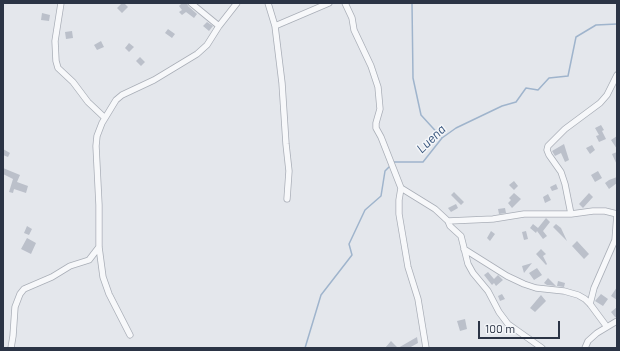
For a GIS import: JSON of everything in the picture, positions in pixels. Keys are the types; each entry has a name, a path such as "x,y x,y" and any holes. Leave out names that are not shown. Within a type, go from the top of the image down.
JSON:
{"street":[{"path":"61,3 55,41 56,61 58,68 73,82 84,98 105,118"},
{"path":"192,3 219,26"},
{"path":"130,335 108,294 104,282 99,247 97,136 105,118 116,100 122,95 154,80 197,54 206,45 237,3"},
{"path":"268,3 275,26 282,83 289,171 287,199"},
{"path":"275,26 329,3"},
{"path":"345,3 352,18 354,30 371,66 378,86 380,108 376,128 401,188 399,214 406,259 409,275 418,299 426,348"},
{"path":"571,214 561,172 549,155 547,150 548,146 565,129 600,103 607,95 617,75"},
{"path":"401,188 435,209 448,220 450,226 461,236 468,264 473,273 488,291 499,312 508,324 542,348"},
{"path":"448,220 493,219 524,214 571,214 605,211 617,214 615,240 594,288 590,304"},
{"path":"92,258 99,247"},
{"path":"464,250 507,276 524,284 536,288 578,295 590,304 607,326"},
{"path":"10,348 13,336 15,307 20,294 24,289 52,277 70,266 92,258 101,260"},
{"path":"584,348 588,341 597,333 617,321"}],"building":[{"path":"122,3 128,7 122,13 117,8"},
{"path":"182,3 187,3 188,6 197,14 194,18 186,12 182,15 179,12 182,10 179,6"},
{"path":"42,13 50,15 49,21 41,20"},
{"path":"207,22 213,26 209,31 203,26"},
{"path":"168,29 175,34 172,38 165,33"},
{"path":"72,31 73,38 66,39 65,32"},
{"path":"101,41 104,47 97,50 94,45"},
{"path":"129,43 134,47 129,52 125,48"},
{"path":"140,57 145,62 141,66 136,61"},
{"path":"601,125 606,139 599,142 596,136 599,135 595,128"},
{"path":"617,136 617,149 611,140"},
{"path":"564,144 569,160 565,162 561,153 555,156 552,151"},
{"path":"592,145 595,150 590,154 586,148"},
{"path":"3,149 10,153 8,157 3,155"},
{"path":"617,152 617,165 612,154"},
{"path":"3,168 20,175 17,182 28,186 26,193 14,189 13,193 9,192 13,179 3,174"},
{"path":"598,171 602,178 595,182 591,175"},
{"path":"617,177 617,183 609,189 605,183"},
{"path":"514,181 518,186 514,190 509,185"},
{"path":"556,184 558,189 552,191 550,187"},
{"path":"454,192 464,202 461,205 451,195"},
{"path":"514,193 521,199 512,208 508,203 511,200 509,198"},
{"path":"589,193 593,197 583,208 579,204"},
{"path":"548,194 551,200 545,203 543,197"},
{"path":"456,204 458,208 451,212 448,208"},
{"path":"505,208 506,213 499,214 498,209"},
{"path":"546,218 550,222 543,231 547,236 543,239 537,231 536,233 530,228 533,224 538,228"},
{"path":"556,224 561,228 567,241 553,227"},
{"path":"27,226 32,229 29,235 24,233"},
{"path":"491,231 495,234 490,241 487,238"},
{"path":"526,231 528,239 524,240 522,232"},
{"path":"27,238 36,243 31,254 21,249"},
{"path":"577,241 589,254 584,259 572,246"},
{"path":"541,249 546,254 543,256 547,264 546,265 536,254"},
{"path":"532,263 524,273 522,266"},
{"path":"537,268 542,275 534,280 529,273"},
{"path":"488,272 494,279 498,275 503,280 496,286 494,283 492,285 484,275"},
{"path":"548,278 556,286 547,285 544,283"},
{"path":"558,281 565,283 564,287 557,286"},
{"path":"617,287 617,300 611,296"},
{"path":"502,294 505,299 500,301 498,296"},
{"path":"601,294 608,299 603,306 595,301"},
{"path":"541,295 546,301 535,312 530,308"},
{"path":"617,307 617,317 615,317 611,312"},
{"path":"465,319 467,329 460,331 457,321"},
{"path":"417,337 418,343 409,348 398,348"},
{"path":"391,341 398,348 385,348"}],"waterway":[{"path":"412,3 413,78 421,115 442,138"},
{"name":"Luena","path":"393,162 423,162 442,138 456,128 502,106 516,102 526,88 538,90 549,78 568,76 576,37 596,25 617,24"},
{"name":"Luena","path":"305,348 321,295 352,255 349,244 365,210 381,196 385,171 390,166"}]}
